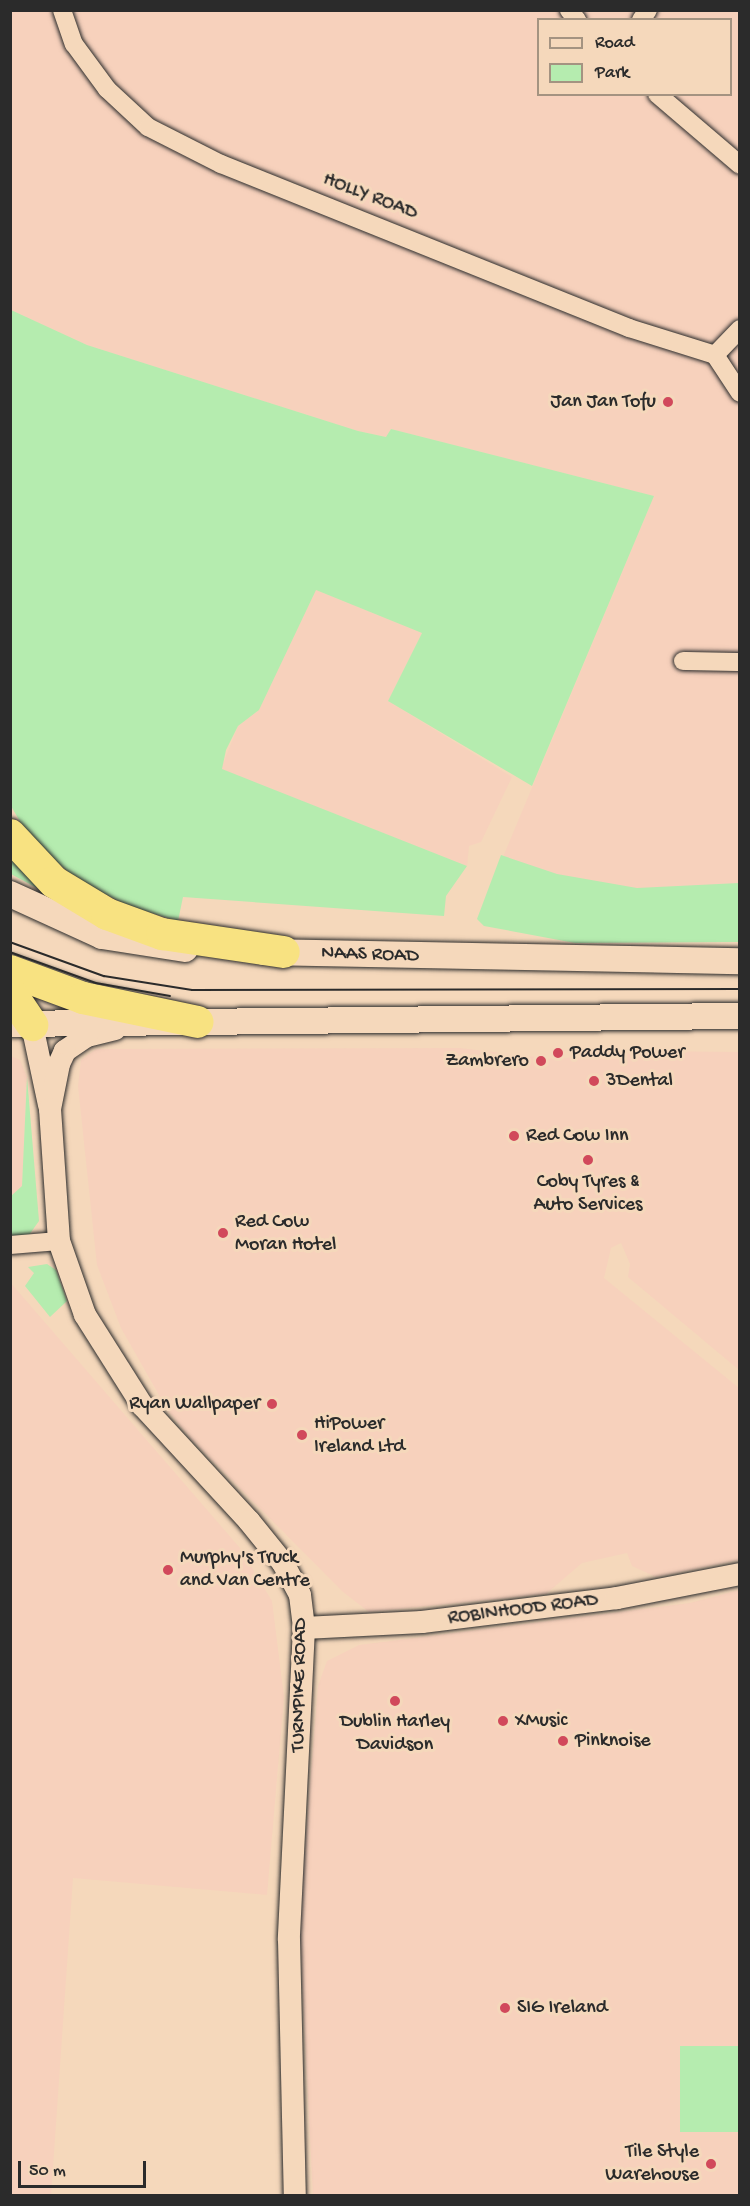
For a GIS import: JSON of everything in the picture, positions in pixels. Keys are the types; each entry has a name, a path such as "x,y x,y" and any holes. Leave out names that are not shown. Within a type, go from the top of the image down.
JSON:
{"highway":[{"path":"10,835 54,882 107,914 162,934 284,952"},
{"path":"10,971 83,998 198,1022"},
{"path":"10,992 18,1027"}],"main road":[{"name":"NAAS ROAD","path":"10,894 75,926 123,942 284,952 740,961"},
{"path":"18,1027 149,1021 740,1016"}],"street":[{"name":"HOLLY ROAD","path":"62,10 74,44 107,89 148,127 221,164 630,328 715,355"},
{"path":"659,96 740,165"},
{"path":"740,329 715,355 740,393"},
{"path":"683,661 740,662"},
{"path":"50,1110 65,1051 87,1036 149,1021"},
{"path":"18,1027 40,1070 50,1110"},
{"name":"TURNPIKE ROAD","path":"50,1110 59,1241 85,1315 112,1361 142,1405 283,1563 300,1595 304,1628 289,1940 295,2196"},
{"path":"10,1245 59,1241"},
{"name":"ROBINHOOD ROAD","path":"304,1628 422,1622 617,1598 740,1574"}],"shaded area":[{"path":"11,11 739,11 739,940 477,919 654,496 391,429 387,437 358,431 87,345 11,310"},
{"path":"316,590 422,633 388,701 512,777 481,842 469,846 467,866 221,769 238,726 259,710"},
{"path":"460,1048 553,1059 642,1051 739,1052 739,1370 628,1277 630,1264 621,1243 611,1248 604,1278 739,1388 739,1560 656,1577 632,1566 627,1553 582,1563 546,1594 369,1612 343,1592 192,1440 168,1411 121,1328 97,1265 78,1086 81,1060 96,1049"},
{"path":"11,1056 20,1060 27,1077 22,1186 11,1196"},
{"path":"10,1282 240,1548 272,1601 284,1697 267,1895 73,1878 51,2196 10,2195"},
{"path":"739,1590 739,2195 313,2196 299,1921 318,1686 327,1661 359,1645 690,1603"}],"green space":[{"path":"11,310 87,345 358,431 386,437 391,429 654,496 532,786 388,701 422,633 316,590 259,710 238,726 226,750 222,769 467,866 446,896 444,916 183,897 178,921 129,906 81,882 32,842 11,806"},
{"path":"10,848 89,916 11,874"},
{"path":"501,855 557,874 637,888 739,883 739,942 575,943 484,926 477,919"},
{"path":"27,1077 39,1221 29,1235 11,1236 11,1196 22,1186"},
{"path":"47,1264 56,1270 67,1301 50,1317 25,1286 34,1273 28,1267"},
{"path":"680,2046 739,2046 739,2132 680,2132"}],"tram line":[{"path":"10,942 104,976 192,990 740,989"},
{"path":"10,952 96,983 170,996"}],"place":[{"name":"Jan Jan Tofu","path":"668,402"},
{"name":"Paddy Power","path":"558,1053"},
{"name":"Zambrero","path":"541,1061"},
{"name":"3Dental","path":"594,1081"},
{"name":"Red Cow Inn","path":"514,1136"},
{"name":"Coby Tyres & Auto Services","path":"588,1160"},
{"name":"Red Cow Moran Hotel","path":"223,1233"},
{"name":"Ryan Wallpaper","path":"272,1404"},
{"name":"HiPower Ireland Ltd","path":"302,1435"},
{"name":"Murphy's Truck and Van Centre","path":"168,1570"},
{"name":"Dublin Harley Davidson","path":"395,1701"},
{"name":"XMusic","path":"503,1721"},
{"name":"Pinknoise","path":"563,1741"},
{"name":"SIG Ireland","path":"505,2008"},
{"name":"Tile Style Warehouse","path":"711,2164"}]}
